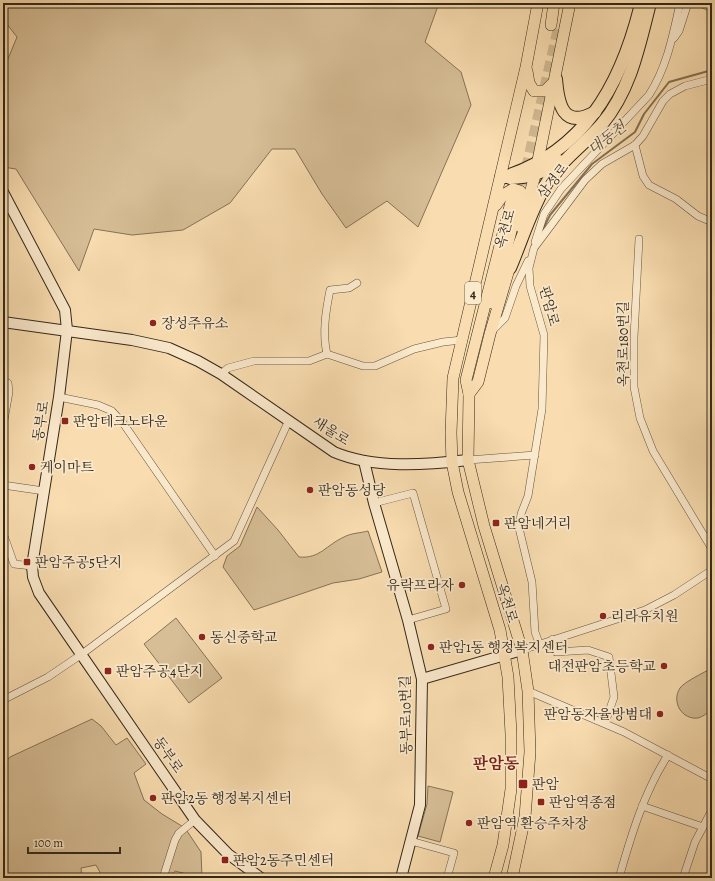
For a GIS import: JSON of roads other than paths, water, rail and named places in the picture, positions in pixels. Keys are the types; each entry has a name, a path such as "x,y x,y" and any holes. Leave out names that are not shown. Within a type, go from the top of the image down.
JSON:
{"highway":[{"path":"501,178 538,162 554,153 596,112 624,59 642,3"},
{"path":"510,268 544,187 563,161 585,142 610,113 625,88 636,60 650,3"},
{"path":"556,79 558,100 565,113 575,118 583,118 596,112"},
{"path":"501,178 528,178 535,175 547,169 585,142"}],"main road":[{"name":"옥천로","path":"494,878 503,845 511,789 511,734 508,676 500,630 458,492 452,462 451,427 453,378 492,210 501,178 526,67 538,3"},
{"path":"554,3 555,26 562,3"},
{"name":"옥천로","path":"512,878 524,817 530,752 528,691 522,650 484,526 468,460 469,394 478,382 490,334 510,268 520,200 535,175 556,79 570,3"},
{"path":"526,67 530,83 534,91 545,91 556,79"},
{"path":"469,394 521,193 513,189 503,195 492,210"},
{"name":"동부로","path":"3,192 65,310 68,330 59,397 32,566 33,577 39,593 195,820 228,854 261,878"},
{"name":"새울로","path":"3,322 132,340 169,348 198,361 221,374 334,452 348,458 364,461 399,463 452,462 468,460"},
{"name":"동부로10번길","path":"364,461 374,503 408,620 422,679 420,805 401,878"},
{"path":"422,679 522,650"}],"street":[{"name":"삼정로","path":"490,334 505,318 516,286 533,251 544,214 562,189 649,95 655,86 672,39 680,3"},
{"name":"삼정로","path":"672,39 679,31 688,3"},
{"path":"700,3 712,8"},
{"name":"판암로","path":"539,643 535,632 532,582 519,528 521,514 528,496 542,410 544,335 530,286 529,268 533,251 586,180 602,164 635,145 643,136 663,101 670,94 685,86 712,79"},
{"path":"635,145 643,176 649,185 676,199 698,216 712,222"},
{"name":"옥천로180번길","path":"639,239 634,337 634,380 640,418 653,450 712,549"},
{"path":"327,354 325,344 326,308 330,290 349,288 357,283"},
{"path":"221,374 228,368 254,362 308,361 327,354 363,366 375,366 414,349 443,342 462,340"},
{"path":"3,426 9,392 5,382"},
{"path":"59,397 98,405 112,411 123,423 215,556"},
{"path":"3,700 48,677 82,654 234,541 289,420"},
{"path":"468,460 535,455"},
{"path":"3,485 44,491"},
{"path":"374,503 413,493 446,609 408,620"},
{"path":"3,533 14,564 32,566"},
{"path":"522,650 539,643 645,610 674,595 712,570"},
{"path":"553,639 556,652 588,650 609,657 614,697 605,723"},
{"path":"528,691 605,723 712,779"},
{"path":"619,878 642,806 657,772 668,755"},
{"path":"642,806 703,827"},
{"path":"683,878 695,842 712,810"},
{"path":"163,878 174,840 179,833 195,820"},
{"path":"411,841 454,852 447,878"}],"waterway":[{"name":"대동천","path":"541,233 550,215 592,164 635,132 644,114 669,82 712,70"}],"tunnel":[{"path":"519,201 559,26"}],"place":[{"name":"장성주유소","path":"153,323"},
{"name":"판암테크노타운","path":"65,421"},
{"name":"케이마트","path":"32,467"},
{"name":"판암동성당","path":"310,490"},
{"name":"판암네거리","path":"496,523"},
{"name":"판암주공5단지","path":"27,562"},
{"name":"유락프라자","path":"462,585"},
{"name":"리라유치원","path":"603,616"},
{"name":"동신중학교","path":"202,637"},
{"name":"판암1동 행정복지센터","path":"431,647"},
{"name":"대전판암초등학교","path":"664,666"},
{"name":"판암주공4단지","path":"108,671"},
{"name":"판암동자율방범대","path":"660,714"},
{"name":"판암","path":"523,784"},
{"name":"판암2동 행정복지센터","path":"153,798"},
{"name":"판암역종점","path":"541,802"},
{"name":"판암역 환승주차장","path":"469,823"},
{"name":"판암2동주민센터","path":"225,860"}],"district":[{"name":"판암동","path":"496,764"}]}
